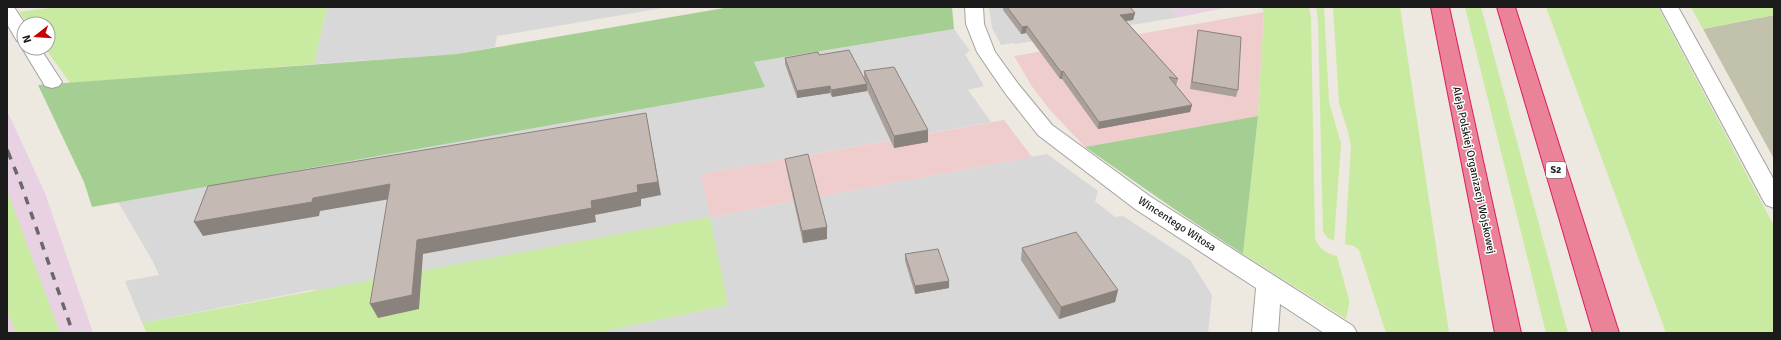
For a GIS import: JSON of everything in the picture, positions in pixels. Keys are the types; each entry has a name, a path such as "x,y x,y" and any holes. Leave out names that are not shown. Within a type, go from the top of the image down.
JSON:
{"highway":[{"name":"Aleja Polskiej Organizacji Wojskowej","path":"1440,7 1508,333"},
{"name":"S2","path":"1506,7 1606,333"}],"street":[{"name":"Wincentego Witosa","path":"974,7 975,24 986,52 1021,101 1045,130 1114,183 1143,203 1344,333"},
{"path":"1669,7 1774,200"},
{"path":"7,10 16,24"},
{"path":"36,56 52,82"},
{"path":"1265,333 1269,284"}],"shaded area":[{"path":"327,7 669,7 497,36 495,47 457,54 314,64"},
{"path":"989,7 1169,7 1180,17 1016,44 1012,43 1001,45 992,28"},
{"path":"1169,7 1229,7 1180,17"},
{"path":"1264,12 1258,116 1085,147 1050,110 1031,85 1014,56"},
{"path":"1774,15 1774,159 1703,29"},
{"path":"954,29 970,51 965,54 984,86 968,90 991,122 702,174 710,217 1047,154 1098,191 1095,201 1115,217 1123,216 1190,260 1212,295 1208,333 596,333 728,305 311,290 142,323 125,281 159,275 152,260 118,202 764,87 754,62"},
{"path":"7,111 45,193 93,333 7,333"},
{"path":"1004,120 1032,157 710,217 701,174"}],"green space":[{"path":"57,7 327,7 314,64 70,83 51,56 56,56 56,16 22,16 19,12"},
{"path":"730,7 952,7 954,29 754,62 765,87 92,207 84,182 38,85 457,54"},
{"path":"1261,7 1309,7 1311,19 1315,238 1318,245 1323,250 1337,256 1349,300 1346,319 1243,254 1258,116 1264,12"},
{"path":"1316,7 1324,7 1329,102 1341,144 1334,241 1328,238 1323,232 1318,20"},
{"path":"1333,7 1400,7 1449,333 1386,333 1359,250 1354,246 1345,244 1351,146 1339,103"},
{"path":"1465,7 1481,7 1568,333 1546,333"},
{"path":"1546,7 1658,7 1774,226 1774,333 1666,333"},
{"path":"1691,7 1774,7 1774,15 1703,29"},
{"path":"1258,116 1243,254 1180,213 1085,147"},
{"path":"7,190 60,333 16,333 7,311"},
{"path":"710,217 728,305 596,333 147,333 142,323"}],"building":[{"path":"1007,7 1130,7 1135,13 1120,15 1178,79 1169,77 1192,105 1099,122 1063,71 1061,72 1027,26 1022,27"},
{"path":"1198,30 1241,37 1238,90 1192,82"},
{"path":"849,50 867,84 831,90 830,86 797,91 785,58 818,52 819,55"},
{"path":"894,67 928,130 894,136 864,71"},
{"path":"646,113 658,182 637,185 638,192 591,201 592,208 417,240 412,295 370,304 390,184 313,198 312,202 194,222 208,186"},
{"path":"808,154 827,227 802,231 785,159"},
{"path":"1076,232 1118,290 1061,307 1022,248"},
{"path":"938,249 949,281 915,286 905,254"}],"railway":[{"path":"7,149 9,153"},
{"path":"8,152 21,184 73,333"}]}
